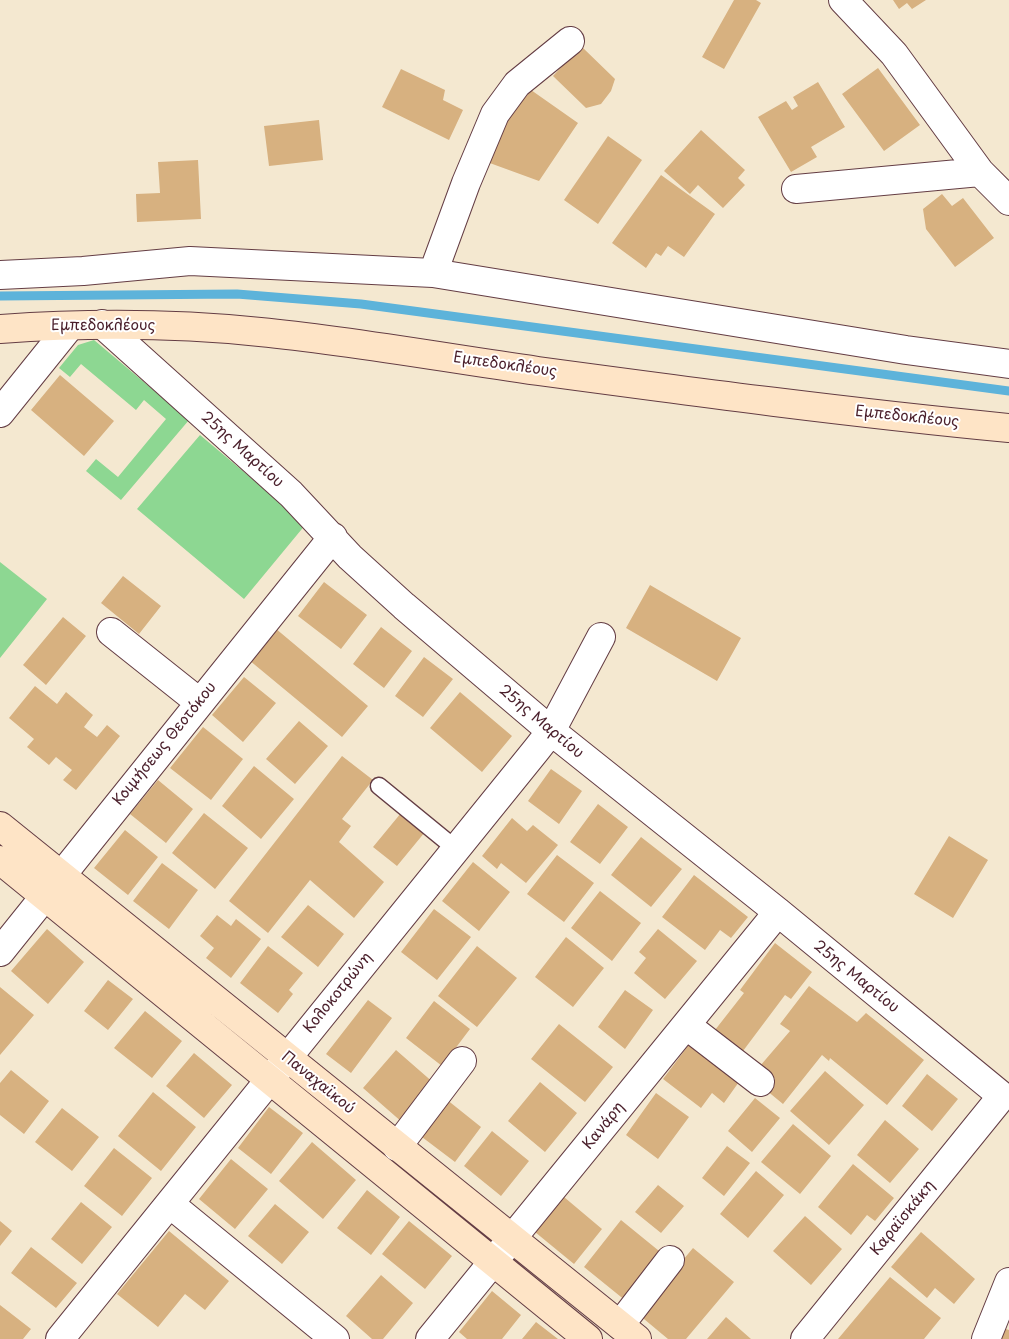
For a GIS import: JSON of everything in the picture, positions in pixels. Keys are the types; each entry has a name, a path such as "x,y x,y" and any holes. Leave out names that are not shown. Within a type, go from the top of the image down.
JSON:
{"main road":[{"name":"Εμπεδοκλέους","path":"0,329 102,324 259,332 900,417 1009,428"},
{"name":"Παναχαϊκού","path":"0,826 511,1240 628,1332"},
{"name":"Παναχαϊκού","path":"0,860 588,1339"}],"street":[{"path":"842,0 894,54 980,172 1009,202"},
{"path":"433,273 466,183 495,114 517,84 570,41"},
{"path":"796,189 980,172"},
{"path":"0,275 84,271 190,261 433,273 906,350 1009,364"},
{"name":"25ης Μαρτίου","path":"102,324 291,494 398,601 551,731 778,912 1002,1096"},
{"path":"0,413 70,326"},
{"name":"Κοιμήσεως Θεοτόκου","path":"0,952 332,537"},
{"path":"111,632 199,702"},
{"name":"Κολοκοτρώνη","path":"60,1339 170,1204 268,1079 551,731 601,637"},
{"name":"Κανάρη","path":"430,1339 778,912"},
{"path":"686,1025 760,1082"},
{"path":"397,1147 462,1062"},
{"name":"Καραϊσκάκη","path":"805,1339 1002,1096"},
{"path":"170,1204 336,1339"},
{"path":"628,1332 670,1260"},
{"path":"986,1339 1009,1282"}],"lane":[{"path":"379,786 456,849"}],"green space":[{"path":"94,340 189,420 121,500 86,471 96,459 118,477 166,419 144,400 136,410 81,364 70,377 59,368 78,345"},
{"path":"200,435 306,524 244,599 137,509"},
{"path":"0,562 47,599 0,658"}],"building":[{"path":"734,0 756,0 761,3 724,69 702,57"},
{"path":"893,0 926,0 912,9 907,3 899,9"},
{"path":"581,46 615,79 611,91 601,104 586,108 553,76"},
{"path":"878,68 920,125 884,151 842,94"},
{"path":"401,69 445,90 443,100 463,110 449,140 382,107"},
{"path":"818,82 845,127 811,147 817,157 791,172 758,117 786,101 792,110 798,106 793,97"},
{"path":"531,90 578,123 539,181 487,162 507,119"},
{"path":"319,120 323,160 269,166 264,126"},
{"path":"701,130 745,170 738,178 745,185 723,208 698,185 690,194 664,171"},
{"path":"608,136 642,160 598,224 564,200"},
{"path":"198,160 201,219 137,222 136,194 160,193 158,162"},
{"path":"661,175 715,214 684,257 668,246 661,256 656,253 646,268 612,243"},
{"path":"942,194 952,206 963,198 994,238 955,267 926,229 923,209"},
{"path":"60,375 114,421 84,456 31,410"},
{"path":"123,576 161,606 139,634 101,603"},
{"path":"324,582 367,615 341,649 298,616"},
{"path":"650,585 741,638 717,681 626,628"},
{"path":"63,617 86,636 46,685 23,665"},
{"path":"381,627 412,651 384,688 353,664"},
{"path":"275,628 368,706 342,737 249,660"},
{"path":"424,657 453,679 423,717 395,696"},
{"path":"244,677 276,703 243,742 212,715"},
{"path":"35,686 57,704 66,692 93,715 84,727 97,737 107,725 120,736 76,790 63,780 72,770 56,757 49,765 27,747 34,739 9,718"},
{"path":"460,692 512,736 482,772 430,728"},
{"path":"299,721 328,746 295,784 266,759"},
{"path":"203,727 243,759 211,800 170,768"},
{"path":"342,756 373,780 342,819 351,826 339,842 384,882 354,918 310,880 268,933 229,901"},
{"path":"254,766 294,799 261,839 222,806"},
{"path":"551,769 582,791 559,824 528,801"},
{"path":"158,780 193,809 166,843 130,814"},
{"path":"598,804 628,827 600,864 570,842"},
{"path":"204,813 248,848 215,889 172,853"},
{"path":"401,813 425,832 397,866 373,847"},
{"path":"512,818 527,831 533,825 558,845 526,883 501,863 497,869 482,856"},
{"path":"125,830 158,857 128,895 94,868"},
{"path":"949,836 988,860 953,918 914,894"},
{"path":"641,837 682,869 651,907 611,875"},
{"path":"557,855 594,883 564,922 527,894"},
{"path":"473,862 510,892 479,931 442,901"},
{"path":"162,863 198,890 169,929 133,901"},
{"path":"694,875 748,917 731,938 720,930 705,950 662,917"},
{"path":"600,891 641,923 612,961 571,928"},
{"path":"308,905 344,934 318,967 281,937"},
{"path":"434,909 471,937 437,980 401,952"},
{"path":"217,915 231,926 236,919 261,939 231,978 206,958 214,948 200,936"},
{"path":"47,929 84,962 48,1004 11,971"},
{"path":"658,929 697,961 665,999 634,973 646,958 639,952"},
{"path":"566,937 604,968 573,1007 535,977"},
{"path":"775,943 812,972 791,999 785,995 743,1051 715,1030 744,993 740,990"},
{"path":"268,946 303,973 289,990 293,994 278,1013 240,983"},
{"path":"477,946 517,978 477,1027 438,996"},
{"path":"108,980 133,999 108,1030 84,1011"},
{"path":"809,986 857,1022 866,1013 924,1060 887,1105 830,1058 829,1061 822,1055 783,1104 766,1090 775,1079 760,1066 790,1031 780,1024"},
{"path":"0,987 34,1015 0,1055"},
{"path":"625,990 653,1010 625,1049 598,1027"},
{"path":"368,1000 392,1018 351,1073 326,1054"},
{"path":"434,1001 470,1029 442,1066 406,1038"},
{"path":"145,1011 182,1041 152,1078 114,1048"},
{"path":"559,1024 613,1067 585,1102 531,1059"},
{"path":"691,1042 741,1079 724,1103 712,1093 701,1108 663,1079"},
{"path":"396,1050 435,1084 403,1123 363,1088"},
{"path":"194,1053 232,1085 204,1118 166,1086"},
{"path":"11,1070 49,1101 24,1134 0,1115 0,1083"},
{"path":"825,1071 864,1105 829,1145 790,1111"},
{"path":"927,1074 958,1099 932,1131 902,1106"},
{"path":"540,1082 577,1113 545,1152 508,1121"},
{"path":"153,1092 196,1127 161,1171 118,1136"},
{"path":"656,1093 689,1117 658,1159 626,1135"},
{"path":"755,1098 780,1118 752,1152 728,1131"},
{"path":"446,1099 481,1127 455,1162 418,1134"},
{"path":"269,1107 303,1133 271,1174 238,1148"},
{"path":"62,1108 99,1137 72,1171 35,1142"},
{"path":"885,1120 919,1149 890,1183 857,1155"},
{"path":"793,1124 831,1156 800,1194 761,1162"},
{"path":"492,1131 529,1161 501,1196 464,1166"},
{"path":"312,1142 356,1180 323,1219 279,1181"},
{"path":"727,1146 750,1163 724,1196 702,1178"},
{"path":"114,1148 152,1178 122,1216 84,1186"},
{"path":"231,1159 268,1189 235,1229 199,1199"},
{"path":"853,1164 894,1198 875,1221 867,1215 851,1235 818,1207"},
{"path":"756,1171 784,1195 748,1238 720,1214"},
{"path":"658,1185 684,1206 661,1233 635,1212"},
{"path":"367,1190 400,1217 371,1255 337,1228"},
{"path":"564,1197 602,1229 574,1264 535,1232"},
{"path":"81,1202 112,1227 82,1264 51,1239"},
{"path":"275,1204 309,1232 282,1264 248,1236"},
{"path":"805,1216 842,1249 811,1285 773,1251"},
{"path":"621,1220 664,1255 626,1301 584,1267"},
{"path":"0,1221 12,1231 0,1246"},
{"path":"409,1221 452,1256 425,1289 382,1254"},
{"path":"169,1231 229,1281 205,1310 185,1294 158,1327 117,1294"},
{"path":"921,1232 975,1279 954,1304 935,1288 927,1298 891,1267"},
{"path":"31,1247 77,1283 56,1308 11,1273"},
{"path":"693,1248 734,1282 686,1339 668,1339 638,1314"},
{"path":"381,1275 413,1303 383,1339 372,1339 346,1316"},
{"path":"890,1277 941,1318 924,1339 838,1339"},
{"path":"492,1291 521,1315 502,1339 467,1339 459,1332"},
{"path":"0,1305 31,1329 23,1339 0,1339"},
{"path":"726,1317 751,1339 707,1339"},
{"path":"536,1322 558,1339 522,1339"},
{"path":"1003,1328 1009,1330 1009,1339 999,1339"}],"waterway":[{"path":"0,296 237,294 361,304 1009,391"}]}
